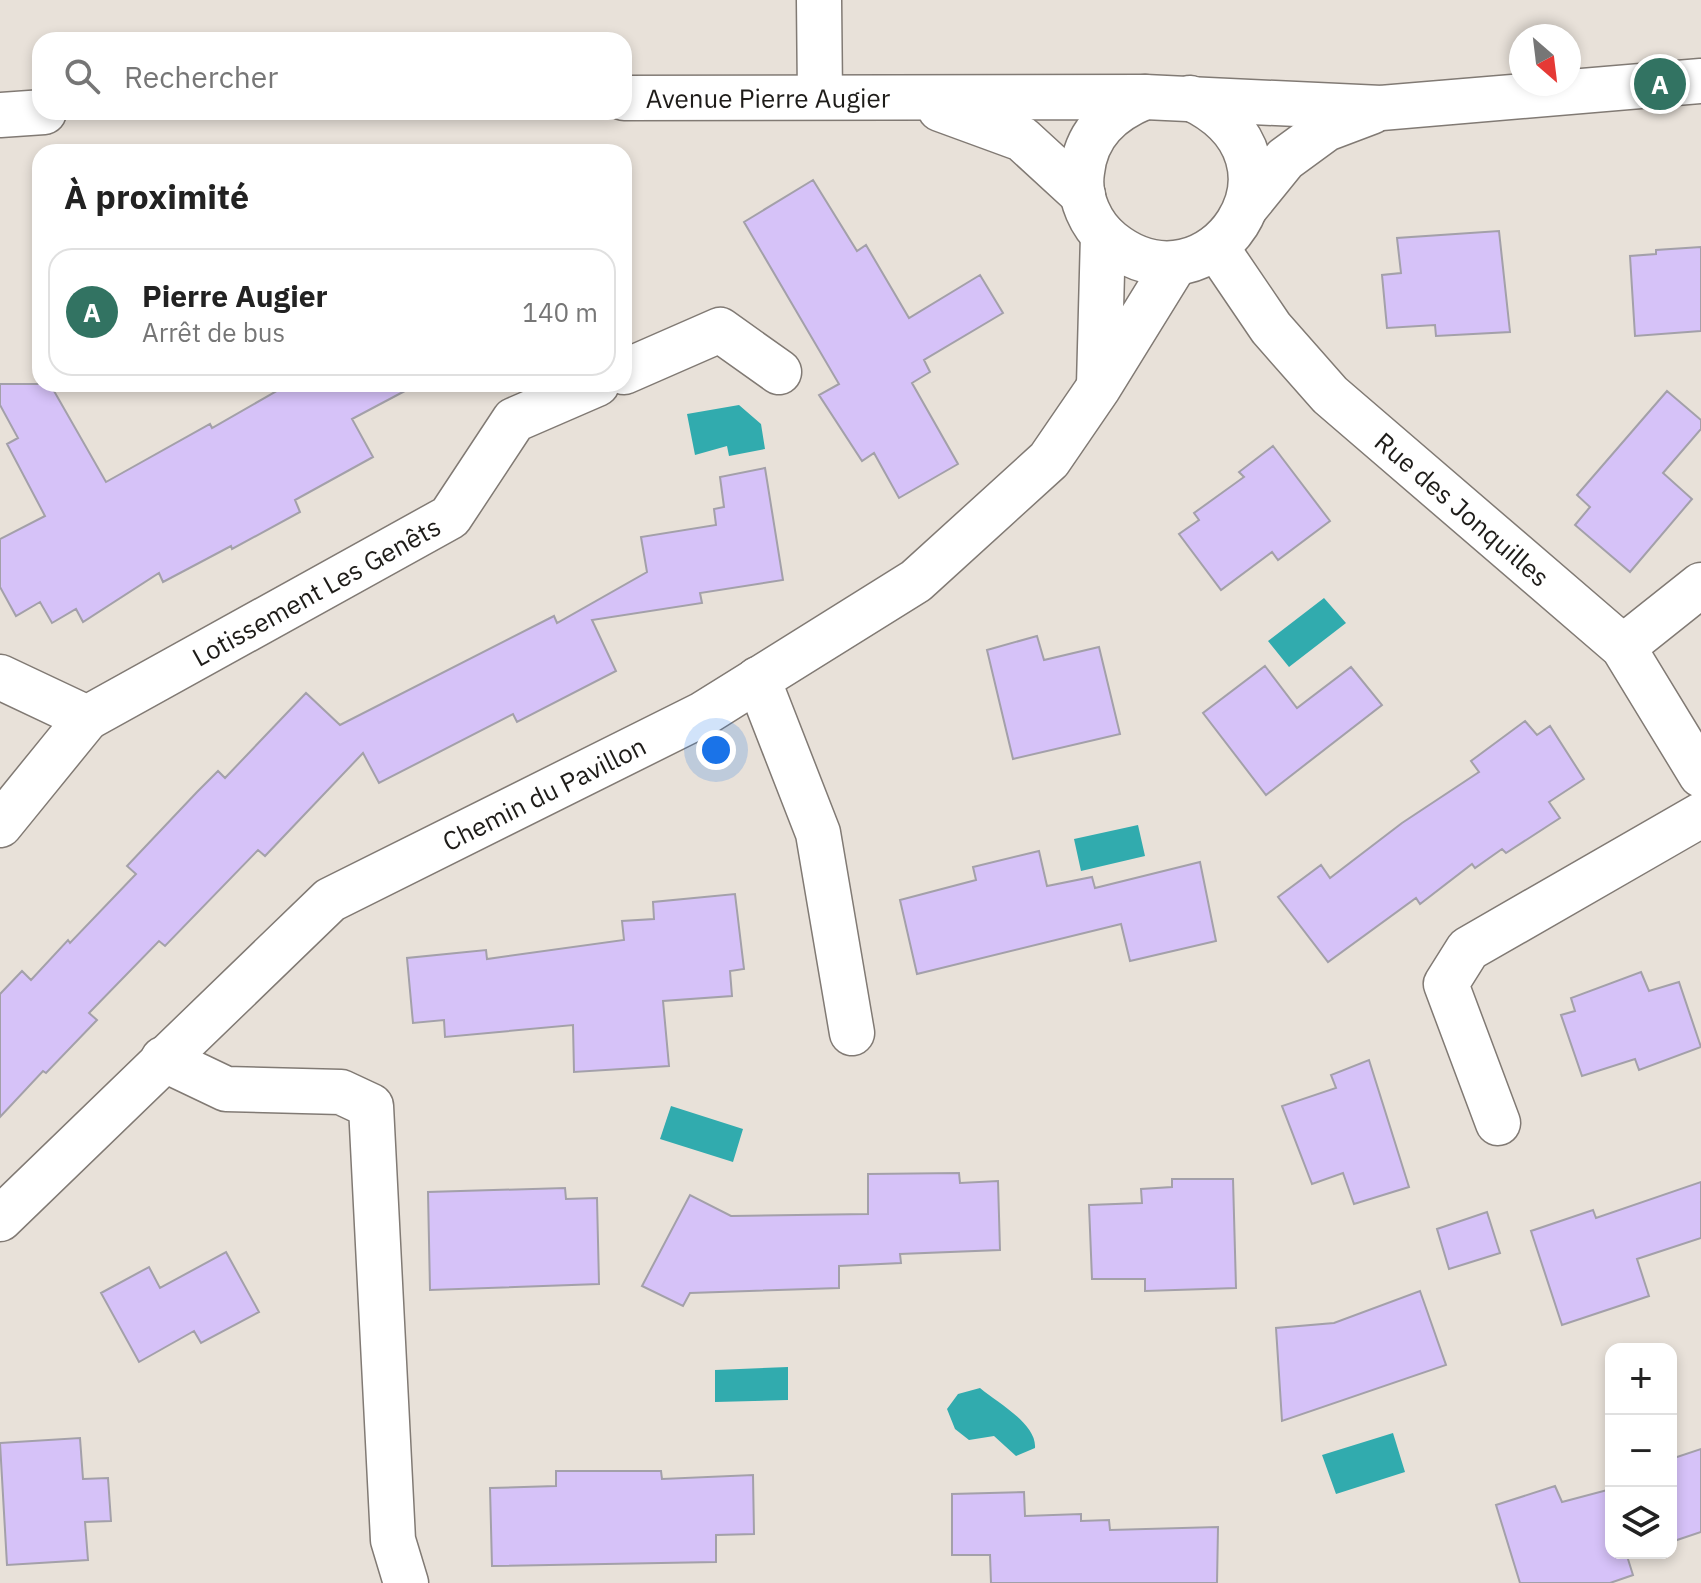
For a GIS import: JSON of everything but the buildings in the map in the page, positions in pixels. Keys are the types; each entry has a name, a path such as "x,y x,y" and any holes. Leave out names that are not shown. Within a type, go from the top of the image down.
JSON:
{"street":[{"path":"819,0 820,96"},
{"path":"1381,108 1326,129 1285,159 1246,207 1234,229 1216,247 1197,258 1175,264 1148,262 1123,252 1103,235 1090,217 1081,174 1094,134 1125,105 1145,97 1381,108 1701,81"},
{"name":"Avenue Pierre Augier","path":"632,98 1145,97"},
{"path":"911,98 1022,139 1083,195"},
{"path":"1190,98 1213,109 1232,126 1245,149 1250,174 1246,207"},
{"path":"0,115 32,113"},
{"path":"1099,387 1103,235"},
{"name":"Rue des Jonquilles","path":"1216,247 1271,328 1330,395 1623,647 1701,775"},
{"name":"Chemin du Pavillon","path":"0,1219 330,900 703,714 916,581 1049,460 1099,387 1175,264"},
{"path":"632,368 720,330 779,372"},
{"name":"Lotissement Les Genêts","path":"0,825 87,718 450,517 514,420 579,392"},
{"path":"1623,647 1701,585"},
{"path":"0,677 87,718"},
{"path":"758,679 818,833 852,1033"},
{"path":"1498,1123 1446,984 1468,949 1701,815"},
{"path":"163,1059 226,1089 341,1092 371,1106 393,1540 406,1583"}],"water":[{"path":"739,405 761,424 765,449 729,456 727,446 695,455 687,414"},
{"path":"1324,598 1346,623 1289,667 1268,641"},
{"path":"1138,825 1145,856 1081,871 1074,839"},
{"path":"671,1106 743,1129 733,1162 660,1139"},
{"path":"788,1367 788,1400 715,1402 715,1370"},
{"path":"980,1388 1023,1422 1034,1439 1035,1448 1016,1456 994,1436 969,1440 955,1429 947,1409 958,1394"},
{"path":"1393,1433 1405,1472 1336,1494 1322,1455"}],"place":[{"name":"Pierre Augier","path":"1660,84"}]}
